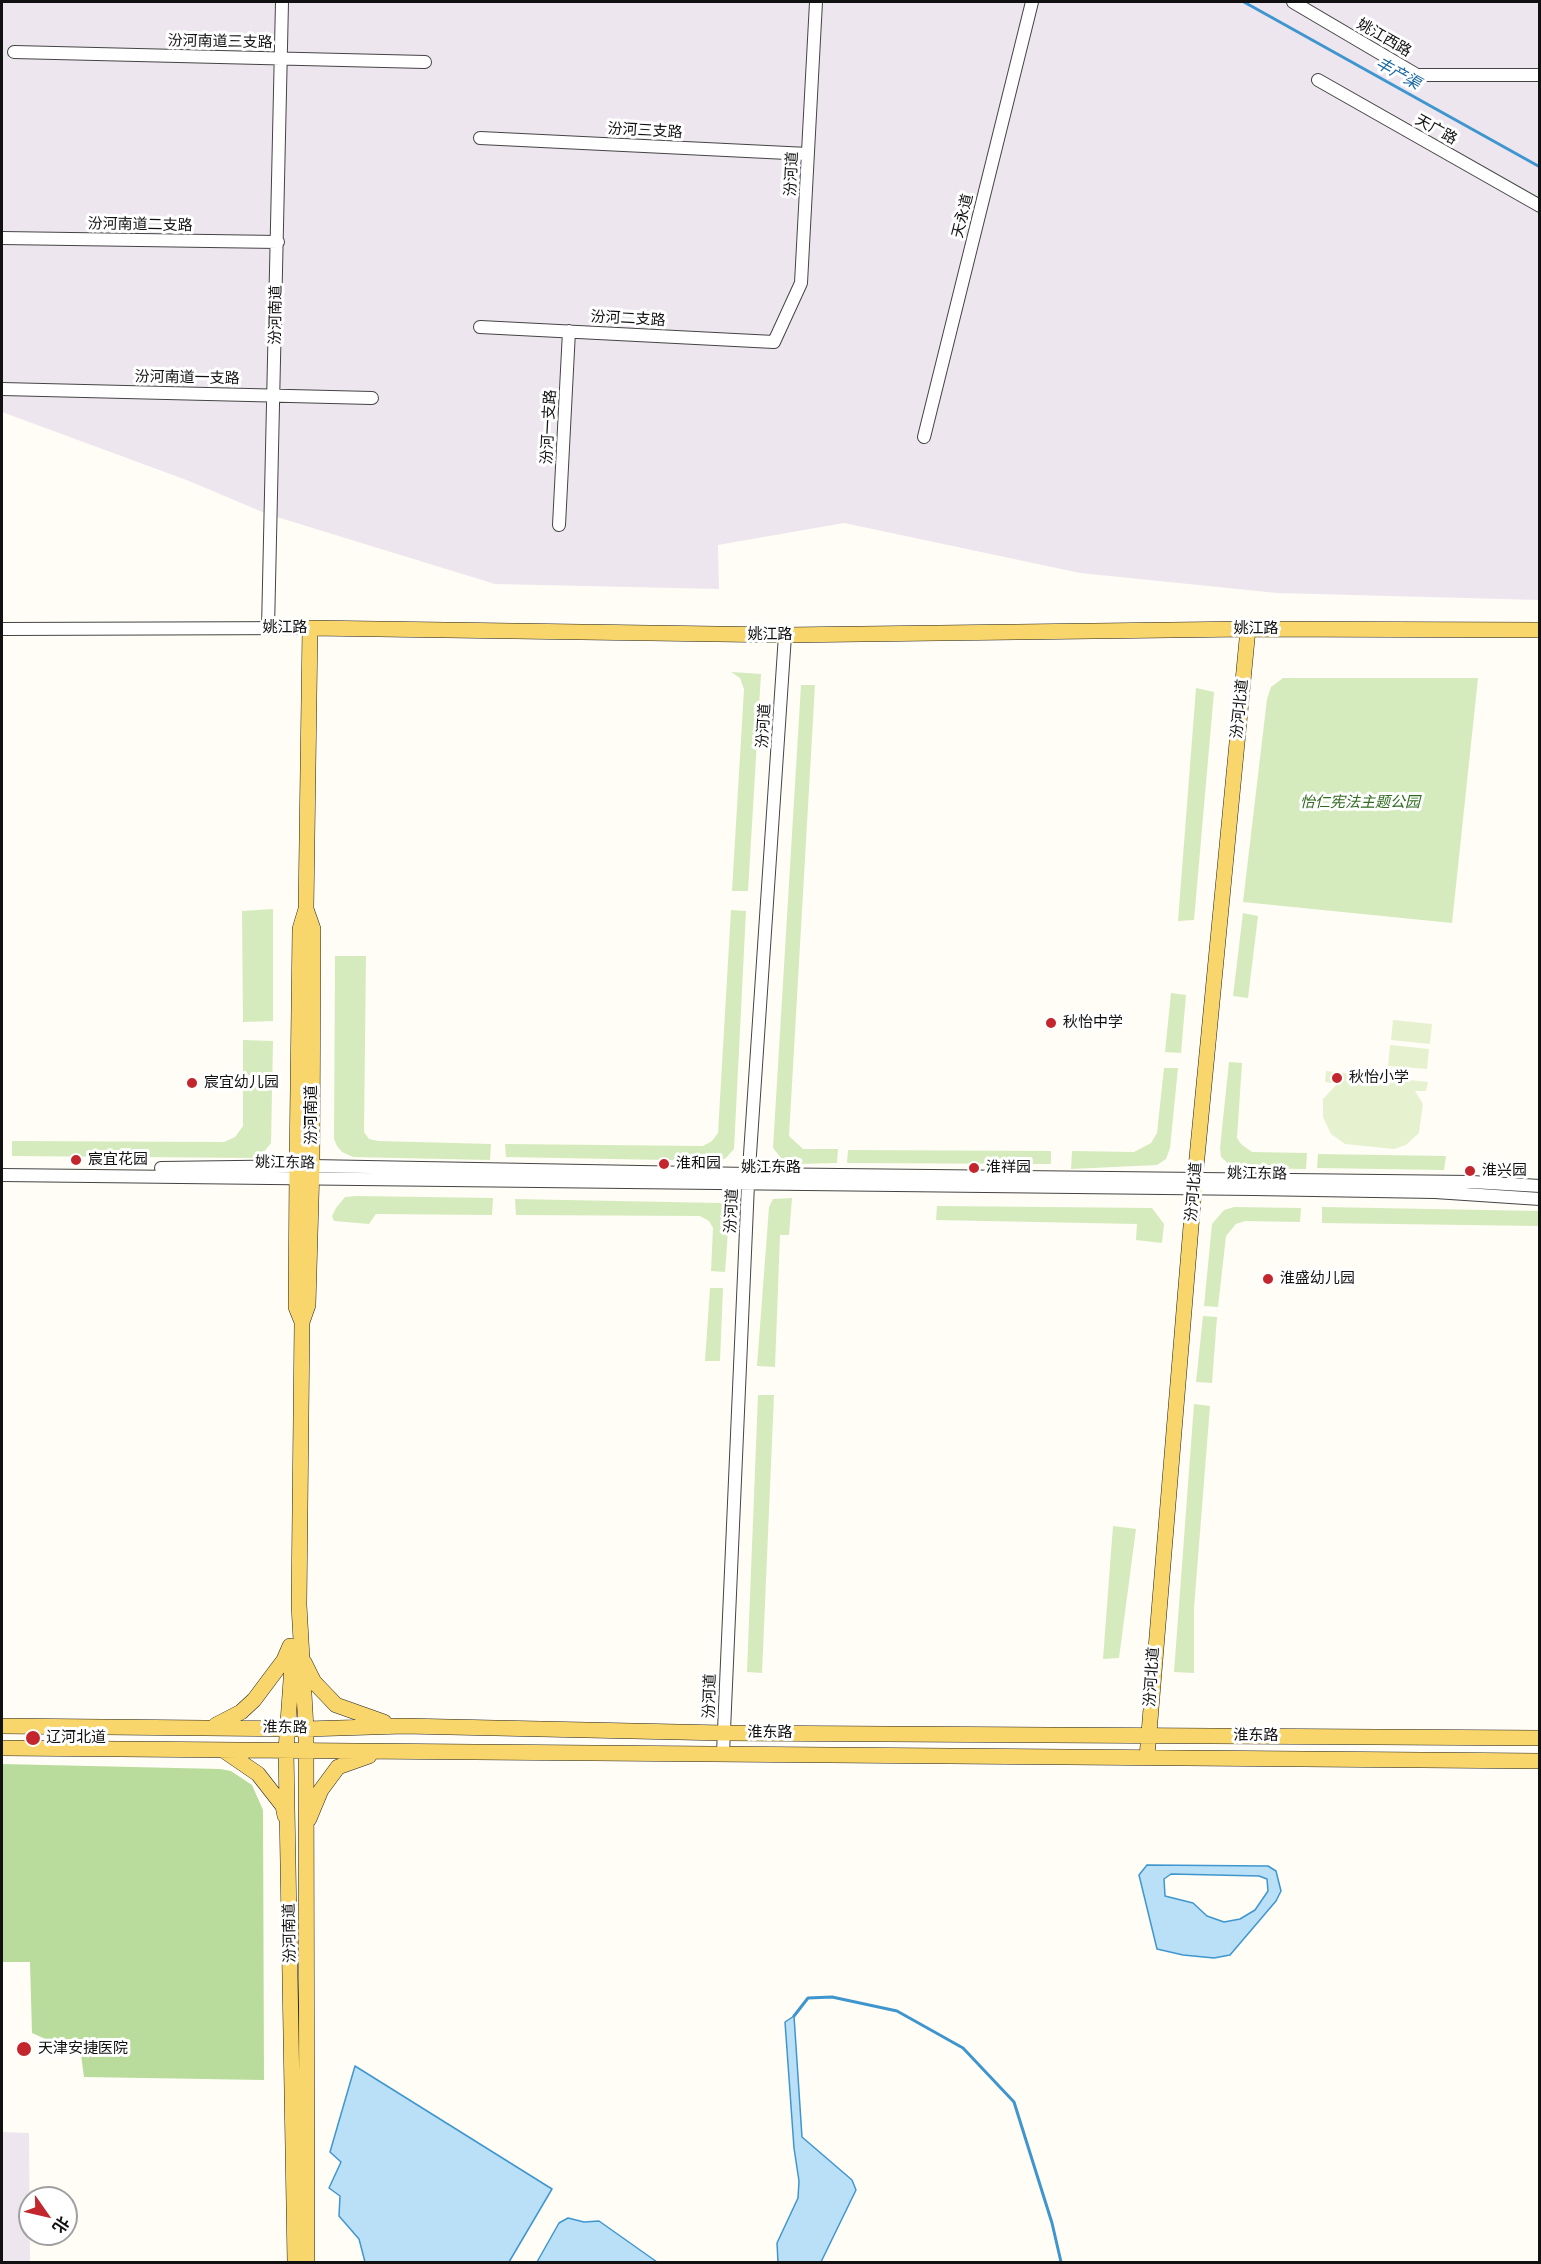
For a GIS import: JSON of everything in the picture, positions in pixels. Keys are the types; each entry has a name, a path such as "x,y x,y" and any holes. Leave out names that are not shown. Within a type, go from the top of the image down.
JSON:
{"main road":[{"name":"姚江路","path":"309,628 785,635 1248,629 1539,630"},
{"name":"汾河南道","path":"307,2262 306,1729 299,1605 302,1322 308,1305 304,1172 313,929 306,909 309,628"},
{"name":"汾河北道","path":"1147,1757 1194,1183 1248,629"},
{"name":"汾河南道","path":"295,2262 286,1750 299,1605"},
{"path":"214,1726 241,1712 266,1688 284,1660 295,1632"},
{"path":"301,1655 314,1682 336,1705 371,1719 404,1726"},
{"name":"淮东路","path":"2,1726 214,1726 306,1729 404,1726 724,1733 1539,1738"},
{"name":"淮东路","path":"2,1748 1539,1761"},
{"path":"220,1749 258,1774 282,1806 288,1825"},
{"path":"306,1824 321,1790 338,1767 361,1758 390,1752"}],"street":[{"name":"汾河南道","path":"268,628 275,396 282,2"},
{"name":"汾河道","path":"774,342 801,283 816,2"},
{"name":"天永道","path":"924,438 1032,2"},
{"name":"姚江西路","path":"1296,2 1417,75 1539,75"},
{"name":"汾河南道三支路","path":"14,52 425,62"},
{"name":"天广路","path":"1318,80 1539,206"},
{"name":"汾河三支路","path":"480,138 808,154"},
{"name":"汾河南道二支路","path":"2,238 278,242"},
{"name":"汾河二支路","path":"480,327 774,342"},
{"name":"汾河一支路","path":"558,525 569,331"},
{"name":"汾河南道一支路","path":"2,389 372,398"},
{"name":"姚江路","path":"2,629 309,628"},
{"name":"汾河道","path":"723,1753 748,1179 785,635"},
{"name":"姚江东路","path":"2,1169 1194,1183 1472,1182 1539,1186"},
{"name":"姚江东路","path":"2,1175 304,1172"},
{"name":"姚江东路","path":"1194,1183 1435,1192 1539,1199"}],"shaded area":[{"path":"2,2 1539,2 1539,600 1277,593 1080,573 844,523 718,545 719,589 495,584 267,514 189,481 2,412"},
{"path":"2,2132 29,2133 29,2186 18,2186 18,2246 30,2246 30,2262 2,2262"}],"green space":[{"path":"731,672 761,674 748,891 732,891 744,689 740,678"},
{"name":"怡仁宪法主题公园","path":"1283,678 1478,678 1452,923 1243,902 1267,699 1271,687"},
{"path":"801,685 815,685 789,1136 803,1149 838,1149 837,1163 795,1164 781,1158 773,1148"},
{"path":"1196,688 1214,692 1194,920 1178,921"},
{"path":"273,909 273,1021 243,1022 242,911"},
{"path":"731,910 746,911 734,1149 726,1158 719,1161 506,1157 505,1144 703,1146 712,1141 718,1133"},
{"path":"1243,913 1258,916 1248,998 1233,996"},
{"path":"335,956 366,956 364,1132 369,1139 491,1144 490,1160 353,1157 342,1152 337,1146 334,1139"},
{"path":"1171,993 1186,995 1181,1053 1165,1052"},
{"path":"1393,1020 1432,1024 1430,1044 1391,1040"},
{"path":"243,1040 273,1041 271,1143 259,1158 12,1156 12,1141 224,1142 235,1137 243,1126"},
{"path":"1390,1045 1429,1049 1427,1069 1388,1066"},
{"path":"1229,1062 1242,1063 1237,1138 1241,1144 1252,1152 1307,1153 1306,1169 1233,1168 1221,1157"},
{"path":"1164,1068 1178,1068 1170,1148 1166,1159 1157,1165 1071,1169 1072,1151 1134,1152 1151,1143 1157,1133"},
{"path":"1326,1071 1428,1082 1426,1091 1415,1091 1423,1104 1419,1133 1406,1145 1394,1149 1345,1144 1331,1134 1323,1117 1323,1099 1337,1084 1325,1082"},
{"path":"848,1150 1051,1151 1051,1164 847,1163"},
{"path":"1318,1154 1446,1156 1444,1170 1317,1168"},
{"path":"345,1197 493,1198 492,1215 376,1214 369,1224 334,1221 332,1216"},
{"path":"792,1198 789,1235 780,1235 775,1367 757,1366 769,1207 773,1199"},
{"path":"515,1199 720,1203 727,1207 729,1218 725,1272 711,1271 713,1228 709,1221 700,1216 516,1215"},
{"path":"937,1206 1152,1208 1164,1224 1162,1243 1136,1240 1137,1224 936,1220"},
{"path":"1234,1207 1301,1208 1300,1222 1245,1221 1236,1224 1226,1236 1218,1307 1204,1306 1212,1224 1224,1210"},
{"path":"1322,1207 1539,1211 1539,1226 1322,1223"},
{"path":"710,1288 723,1288 720,1361 705,1361"},
{"path":"1203,1316 1217,1317 1212,1383 1196,1382"},
{"path":"758,1395 774,1395 762,1673 747,1672"},
{"path":"1194,1404 1210,1406 1194,1608 1194,1673 1174,1672"},
{"path":"1113,1526 1136,1529 1119,1658 1103,1659"},
{"path":"2,1764 220,1769 231,1771 252,1785 263,1810 264,2080 84,2077 81,2055 32,2033 30,1962 2,1962"}],"water":[{"path":"1147,1865 1268,1866 1276,1871 1281,1891 1276,1901 1230,1955 1214,1958 1183,1955 1157,1949 1139,1875","holes":["1171,1874 1259,1876 1267,1879 1268,1891 1255,1910 1240,1919 1224,1922 1207,1916 1193,1903 1165,1896 1164,1879"]},
{"path":"794,2016 802,2137 852,2180 856,2190 821,2262 778,2262 777,2243 798,2198 799,2181 794,2148 785,2022"},
{"path":"355,2066 552,2189 509,2262 365,2262 359,2239 339,2216 340,2196 329,2188 341,2162 330,2152"},
{"path":"568,2218 584,2222 599,2221 657,2262 537,2262 559,2223"}],"waterway":[{"name":"丰产渠","path":"1244,2 1540,167"},
{"path":"794,2016 808,1998 832,1997 897,2011 963,2048 1014,2102 1052,2223 1061,2262"}],"place":[{"name":"秋怡中学","path":"1051,1023"},
{"name":"秋怡小学","path":"1337,1078"},
{"name":"宸宜幼儿园","path":"192,1083"},
{"name":"宸宜花园","path":"76,1160"},
{"name":"淮和园","path":"664,1164"},
{"name":"淮祥园","path":"974,1168"},
{"name":"淮兴园","path":"1470,1171"},
{"name":"淮盛幼儿园","path":"1268,1279"},
{"name":"辽河北道","path":"33,1738"},
{"name":"天津安捷医院","path":"24,2049"}]}
